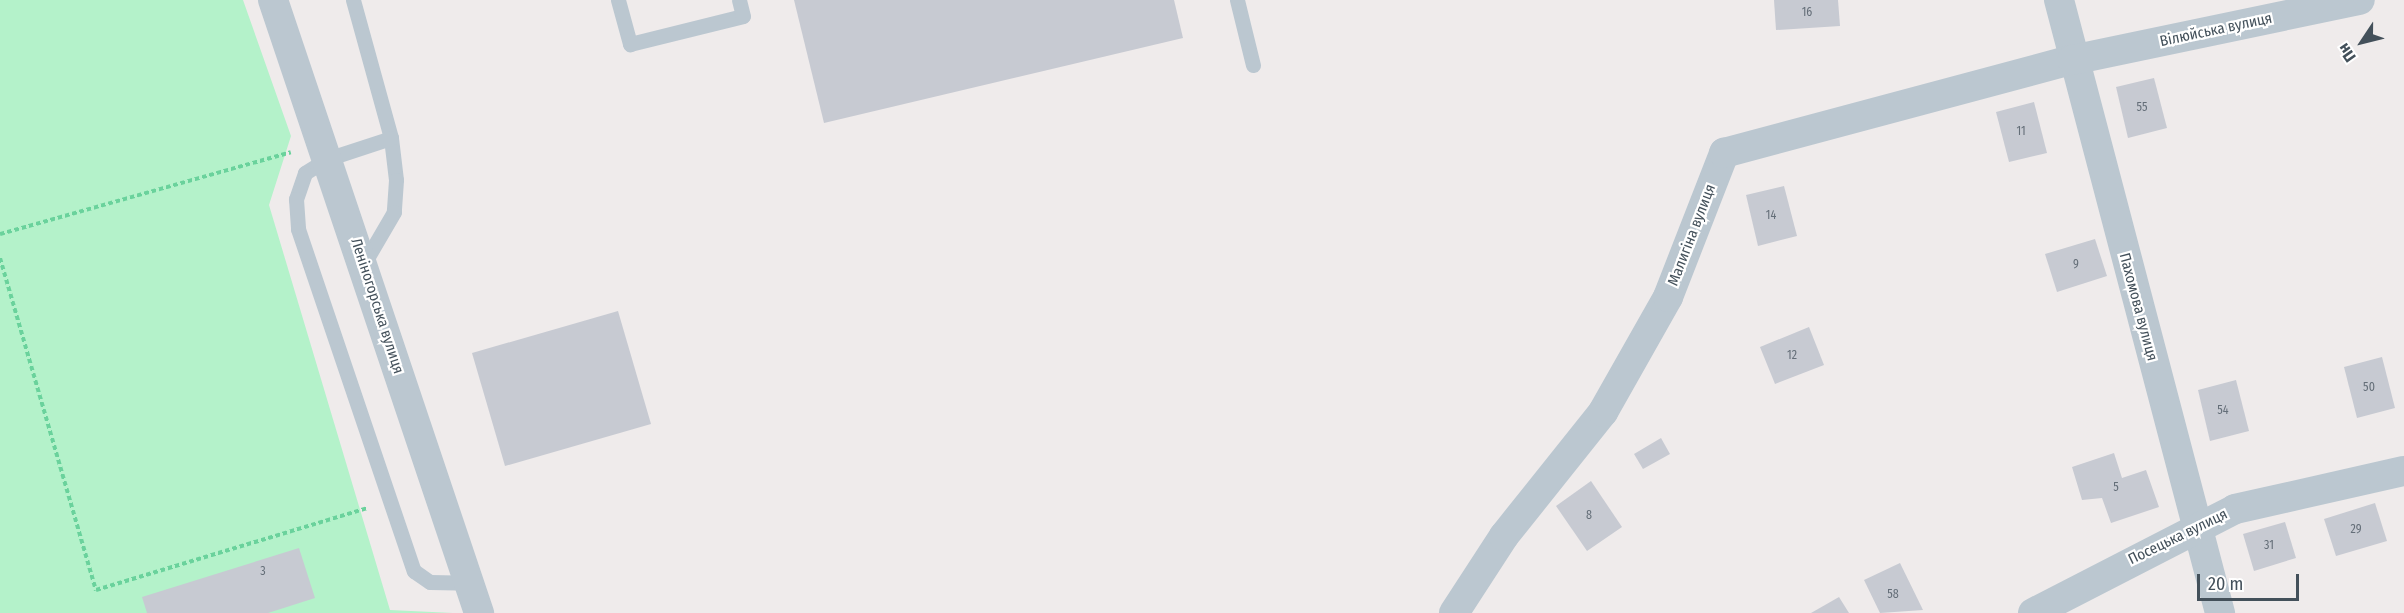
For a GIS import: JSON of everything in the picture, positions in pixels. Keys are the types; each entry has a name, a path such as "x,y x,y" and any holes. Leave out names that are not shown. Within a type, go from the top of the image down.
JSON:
{"street":[{"name":"Леніногорська вулиця","path":"273,0 479,613"},
{"name":"Пахомова вулиця","path":"2059,0 2072,60 2220,613"},
{"name":"Вілюйська вулиця","path":"2072,60 2360,0"},
{"name":"Малигіна вулиця","path":"1454,613 1504,536 1603,412 1668,297 1724,153 2072,60"},
{"name":"Посецька вулиця","path":"2033,613 2235,509 2404,471"}],"lane":[{"path":"353,0 390,138 396,180 394,212 363,265"},
{"path":"618,0 630,44 743,16 739,0"},
{"path":"1237,0 1252,65"},
{"path":"390,138 324,151 305,173 296,199 298,229 414,571 430,582 469,583"}],"path":[{"path":"0,234 324,151"},
{"path":"0,258 96,590 389,501"}],"green space":[{"path":"0,0 243,0 291,136 269,205 390,610 453,613 0,613"}],"building":[{"path":"794,0 1174,0 1183,38 824,123"},
{"path":"1774,0 1838,0 1840,26 1776,30"},
{"path":"2154,78 2167,128 2128,138 2116,87"},
{"path":"2034,102 2047,153 2009,162 1996,112"},
{"path":"1784,186 1797,236 1758,246 1746,195"},
{"path":"2095,239 2107,276 2057,292 2045,254"},
{"path":"618,311 651,424 505,466 472,353"},
{"path":"1809,327 1824,365 1775,384 1760,347"},
{"path":"2382,357 2395,408 2357,418 2344,367"},
{"path":"2236,380 2249,431 2210,441 2198,390"},
{"path":"1661,438 1670,454 1643,469 1634,454"},
{"path":"2114,453 2122,478 2146,470 2159,507 2111,523 2102,498 2082,500 2072,467"},
{"path":"1591,481 1622,527 1587,551 1556,506"},
{"path":"2375,503 2387,541 2336,556 2324,519"},
{"path":"2285,522 2296,558 2254,571 2243,534"},
{"path":"299,548 315,598 268,613 147,613 142,597"},
{"path":"1900,563 1923,610 1880,613 1864,580"},
{"path":"1839,597 1849,613 1811,613"}]}
